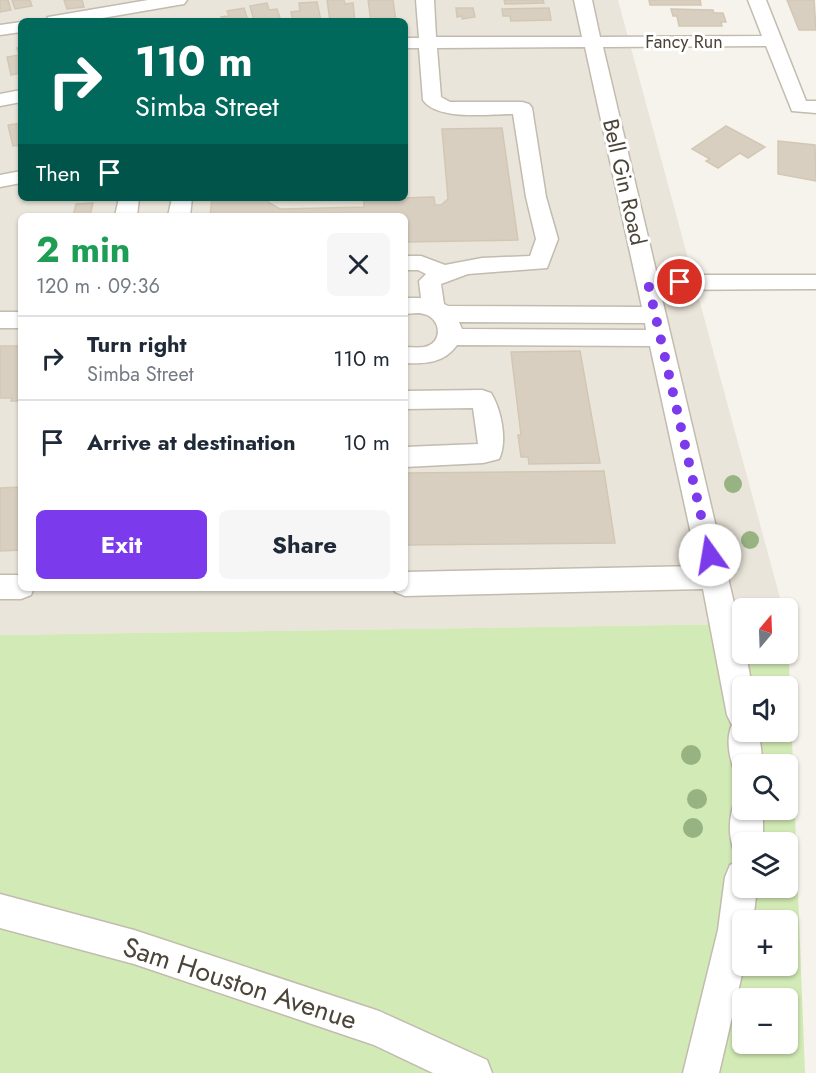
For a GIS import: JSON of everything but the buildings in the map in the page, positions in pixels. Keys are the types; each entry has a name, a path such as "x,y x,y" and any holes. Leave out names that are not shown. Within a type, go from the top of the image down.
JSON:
{"street":[{"path":"72,18 178,0"},
{"path":"408,280 436,276 458,267 510,266 539,262 547,239 536,197 522,108 446,108 432,100 425,0"},
{"name":"Bell Gin Road","path":"583,0 658,326 734,676"},
{"path":"757,0 774,41 807,107"},
{"path":"0,30 18,27"},
{"name":"Fancy Run","path":"408,42 774,41"},
{"path":"0,100 18,97"},
{"path":"0,181 18,178"},
{"path":"408,263 421,263 436,276 438,311 449,321 452,329 446,345 437,351 426,356 408,355"},
{"path":"648,283 816,282"},
{"path":"408,306 422,305 438,311 658,326"},
{"path":"0,320 18,320"},
{"path":"450,337 658,326"},
{"path":"408,400 482,399 485,404 491,446 490,452 483,453 408,457"},
{"path":"408,584 714,577"},
{"path":"0,587 18,587"},
{"path":"701,1073 735,930 739,898"},
{"name":"Sam Houston Avenue","path":"0,911 134,947 379,1029 474,1073"}],"shaded area":[{"path":"0,0 618,0 780,598 732,598 732,624 0,635"}],"green space":[{"path":"732,624 732,664 789,664 790,676 732,676 732,742 792,742 793,754 732,754 732,820 795,820 796,832 732,832 732,898 798,898 798,893 805,1073 0,1073 0,635"}],"route":[{"path":"680,282 648,283 710,555"}]}
